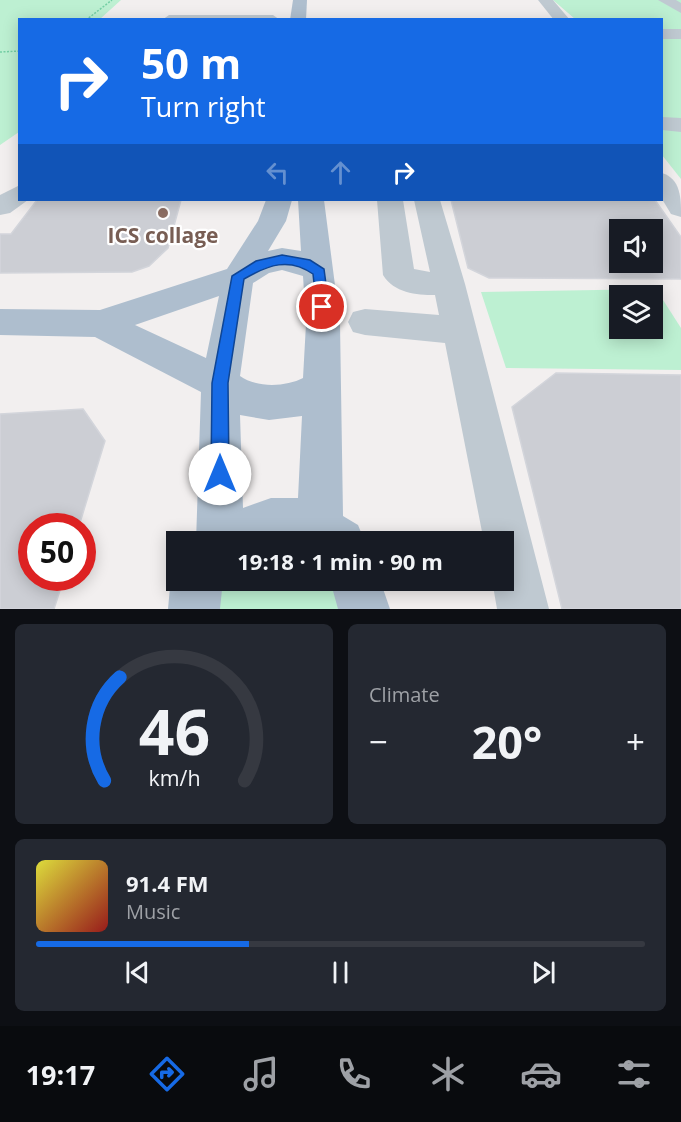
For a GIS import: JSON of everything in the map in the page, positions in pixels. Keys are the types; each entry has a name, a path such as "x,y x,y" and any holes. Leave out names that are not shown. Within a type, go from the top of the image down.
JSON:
{"main road":[{"path":"298,18 300,0"},
{"path":"310,18 311,0"},
{"path":"220,531 220,383 238,276 272,221 279,201"},
{"path":"311,201 323,324 323,387 331,531"},
{"path":"0,322 100,324 238,276 260,264 282,259 306,263 319,272"},
{"path":"100,324 220,383 238,398 269,402 298,399 323,387"},
{"path":"242,531 269,520 295,519 324,531"},
{"path":"194,609 195,591"},
{"path":"358,591 364,609"}],"street":[{"path":"170,18 179,0"},
{"path":"545,0 561,18"},
{"path":"665,0 681,9"},
{"path":"663,34 681,34"},
{"path":"663,124 681,125"},
{"path":"663,182 681,208"},
{"path":"0,207 18,194"},
{"path":"390,201 399,275 416,283 449,284"},
{"path":"427,201 449,284 523,609"},
{"path":"365,322 459,331"}],"path":[{"path":"89,18 112,0"},
{"path":"0,52 18,51"}],"green space":[{"path":"0,0 121,0 101,18 18,18 18,133 0,145"},
{"path":"553,0 681,0 681,30 663,29 663,18 574,18"},
{"path":"663,39 681,39 681,179 663,156"},
{"path":"609,290 609,339 663,339 663,300 681,328 681,370 506,368 481,292"},
{"path":"210,591 355,591 361,609 206,609"}],"building":[{"path":"36,201 181,201 168,248 149,266 132,272 0,273 0,234 11,234"},
{"path":"451,201 656,201 681,237 681,279 489,278 468,268"},
{"path":"556,373 681,375 681,609 562,609 512,407"},
{"path":"83,409 105,441 83,513 18,513 18,591 60,591 54,609 0,609 0,414"}],"place":[{"name":"ICS collage","path":"163,213"}],"route":[{"path":"220,474 220,383 232,325 238,276 260,264 282,259 306,263 319,272 322,307"}]}
